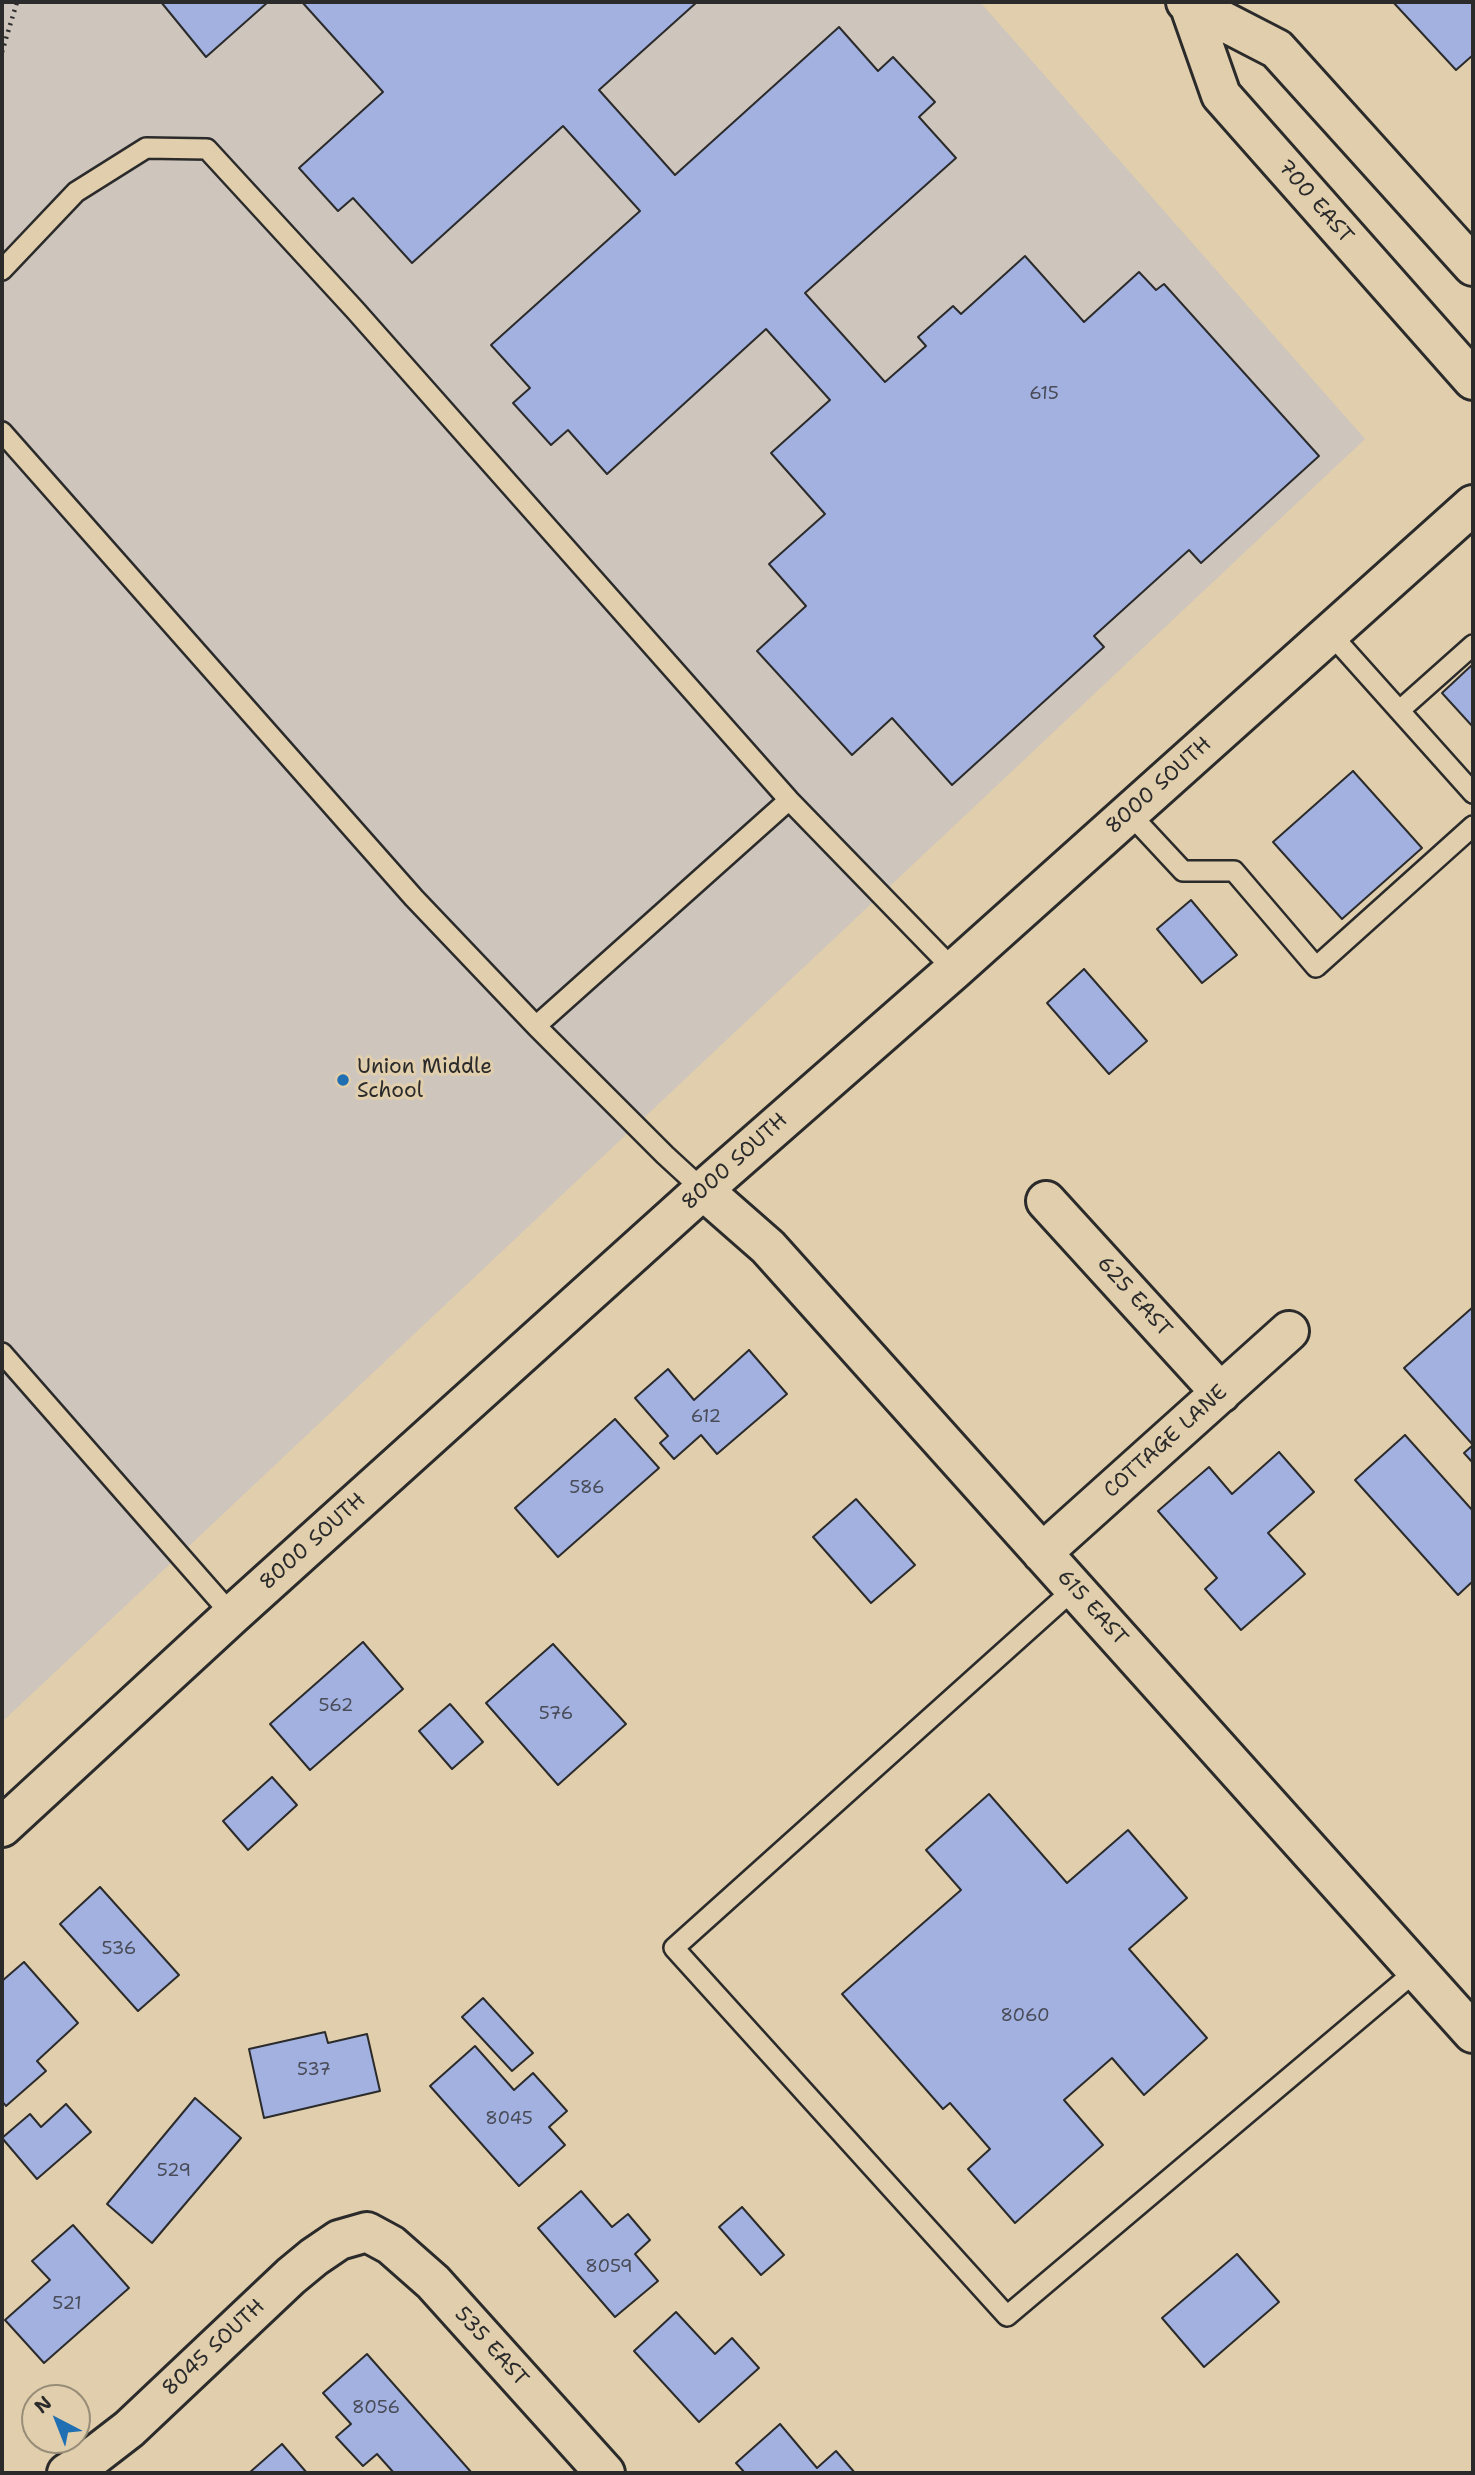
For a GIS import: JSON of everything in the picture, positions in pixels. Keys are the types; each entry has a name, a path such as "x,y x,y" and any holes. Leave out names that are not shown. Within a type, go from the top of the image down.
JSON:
{"street":[{"name":"700 EAST","path":"1189,3 1277,49 1473,267"},
{"name":"700 EAST","path":"1189,3 1221,95 1473,380"},
{"name":"8000 SOUTH","path":"2,1827 703,1189 954,970 1473,505"},
{"name":"615 EAST","path":"703,1189 768,1247 1473,2033"},
{"name":"625 EAST","path":"1046,1201 1221,1393"},
{"name":"COTTAGE LANE","path":"1042,1553 1289,1331"},
{"name":"8045 SOUTH","path":"67,2473 94,2456 129,2428 314,2257 339,2240 367,2232"},
{"name":"535 EAST","path":"367,2232 391,2245 433,2282 605,2473"}],"lane":[{"path":"2,270 76,192 146,148 207,149 364,320 789,800 954,970"},
{"path":"2,432 414,898 536,1026 665,1155 703,1189"},
{"path":"1329,632 1473,793"},
{"path":"1400,710 1473,645"},
{"path":"536,1026 789,800"},
{"path":"1129,813 1184,871 1234,871 1316,967 1473,826"},
{"path":"2,1353 232,1615"},
{"path":"1074,1589 674,1948 1007,2316 1417,1970"}],"path":[{"path":"2,52 16,2"}],"shaded area":[{"name":"Union Middle School","path":"2,2 980,2 1365,439 2,1722"}],"building":[{"path":"161,2 268,2 206,57"},
{"path":"302,2 697,2 599,90 675,175 839,27 878,71 893,57 935,102 919,117 956,158 805,293 885,382 926,346 918,337 953,306 961,314 1025,256 1084,322 1139,272 1156,290 1164,284 1319,456 1201,563 1189,550 1094,636 1104,647 952,785 892,718 852,755 757,651 806,606 769,564 825,514 771,453 830,400 766,329 607,474 568,430 551,445 513,403 530,388 491,345 640,211 563,126 412,263 353,198 338,211 299,168 383,92"},
{"path":"1393,2 1473,2 1473,55 1456,70"},
{"path":"1473,664 1473,727 1442,693"},
{"path":"1353,771 1422,848 1342,919 1273,842"},
{"path":"1191,900 1237,955 1202,983 1157,929"},
{"path":"1084,969 1147,1041 1109,1074 1047,1003"},
{"path":"1473,1307 1473,1445 1404,1368"},
{"path":"749,1350 787,1394 717,1454 701,1435 674,1459 660,1443 668,1436 635,1398 668,1369 694,1400"},
{"path":"615,1419 659,1468 558,1557 515,1508"},
{"path":"1405,1435 1473,1511 1473,1581 1458,1595 1355,1480"},
{"path":"1473,1445 1473,1463 1464,1453"},
{"path":"1279,1452 1314,1492 1268,1533 1305,1574 1241,1630 1205,1589 1217,1578 1158,1511 1209,1467 1232,1494"},
{"path":"856,1499 915,1565 871,1603 813,1537"},
{"path":"363,1642 403,1689 310,1770 270,1724"},
{"path":"553,1644 626,1724 558,1785 486,1703"},
{"path":"450,1704 483,1742 452,1769 419,1731"},
{"path":"272,1777 297,1805 248,1850 223,1821"},
{"path":"989,1794 1067,1883 1128,1830 1187,1898 1129,1949 1207,2038 1144,2095 1112,2058 1064,2100 1103,2145 1015,2223 968,2169 990,2149 950,2103 943,2109 842,1994 961,1890 926,1850"},
{"path":"100,1887 179,1975 138,2011 60,1924"},
{"path":"24,1962 78,2023 37,2061 46,2071 6,2106 2,2101 2,1981"},
{"path":"483,1998 533,2053 512,2071 462,2017"},
{"path":"325,2032 328,2043 367,2034 380,2091 264,2118 249,2049"},
{"path":"475,2046 514,2090 533,2073 567,2111 549,2127 565,2145 519,2186 430,2086"},
{"path":"195,2098 241,2138 152,2243 107,2204"},
{"path":"66,2104 91,2132 37,2179 2,2138 30,2114 41,2127"},
{"path":"581,2191 612,2227 628,2214 650,2240 635,2254 658,2281 615,2317 538,2228"},
{"path":"742,2207 784,2255 761,2275 719,2227"},
{"path":"73,2225 129,2288 44,2363 5,2320 50,2280 32,2261"},
{"path":"1237,2254 1279,2302 1204,2367 1162,2318"},
{"path":"676,2312 715,2354 732,2338 759,2368 699,2422 634,2351"},
{"path":"367,2354 471,2472 394,2473 377,2454 363,2466 336,2437 351,2424 323,2393"},
{"path":"780,2424 817,2468 836,2451 855,2473 745,2473 736,2463"},
{"path":"282,2444 307,2473 249,2473"}],"place":[{"name":"Union Middle School","path":"343,1080"}]}
